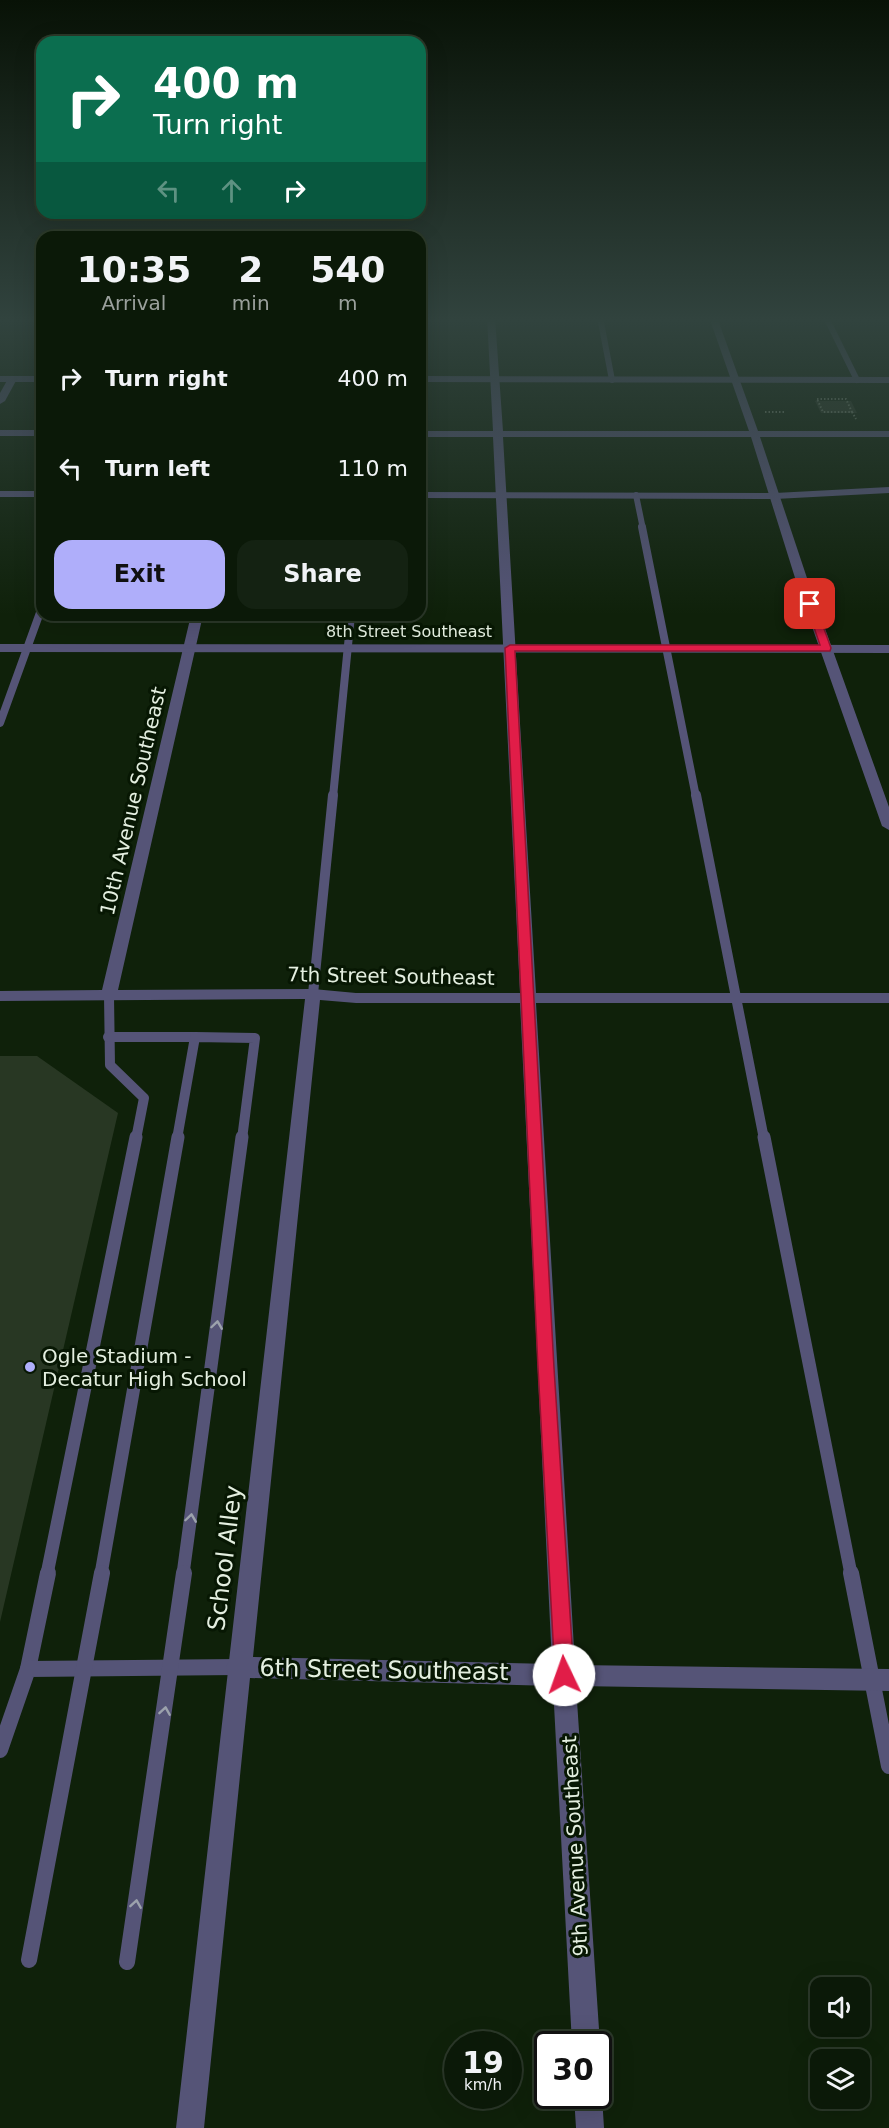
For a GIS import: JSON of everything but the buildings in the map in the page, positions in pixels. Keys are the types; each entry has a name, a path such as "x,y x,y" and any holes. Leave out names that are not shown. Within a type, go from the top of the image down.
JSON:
{"street":[{"name":"9th Avenue Southeast","path":"497,416 584,2031"},
{"path":"747,416 889,826"},
{"path":"0,433 36,433"},
{"path":"426,434 889,434"},
{"name":"10th Avenue Southeast","path":"109,996 147,821 164,765 196,621"},
{"name":"8th Street Southeast","path":"0,648 889,649"},
{"name":"7th Street Southeast","path":"0,996 313,994 356,998 889,998"},
{"name":"School Alley","path":"190,2128 238,1667 261,1493 313,994"},
{"name":"6th Street Southeast","path":"238,1667 676,1678 880,1680"},
{"path":"589,2109 590,2128"}],"lane":[{"path":"426,495 775,496 889,490"},
{"path":"0,494 36,494"},
{"path":"636,495 736,998 880,1680 889,1766"},
{"path":"0,723 37,621"},
{"path":"313,994 350,621"},
{"path":"0,1750 28,1669 144,1098 110,1065 109,996"},
{"path":"108,1037 255,1038 171,1667 127,1962"},
{"path":"29,1960 85,1669 195,1037"},
{"path":"28,1669 238,1667"}],"path":[{"path":"855,416 858,423"}],"green space":[{"name":"Ogle Stadium - Decatur High School","path":"0,1056 37,1056 118,1113 0,1622"}],"place":[{"name":"Ogle Stadium - Decatur High School","path":"30,1367"}],"route":[{"path":"564,1675 546,1368 510,648 826,648 810,604"}]}
